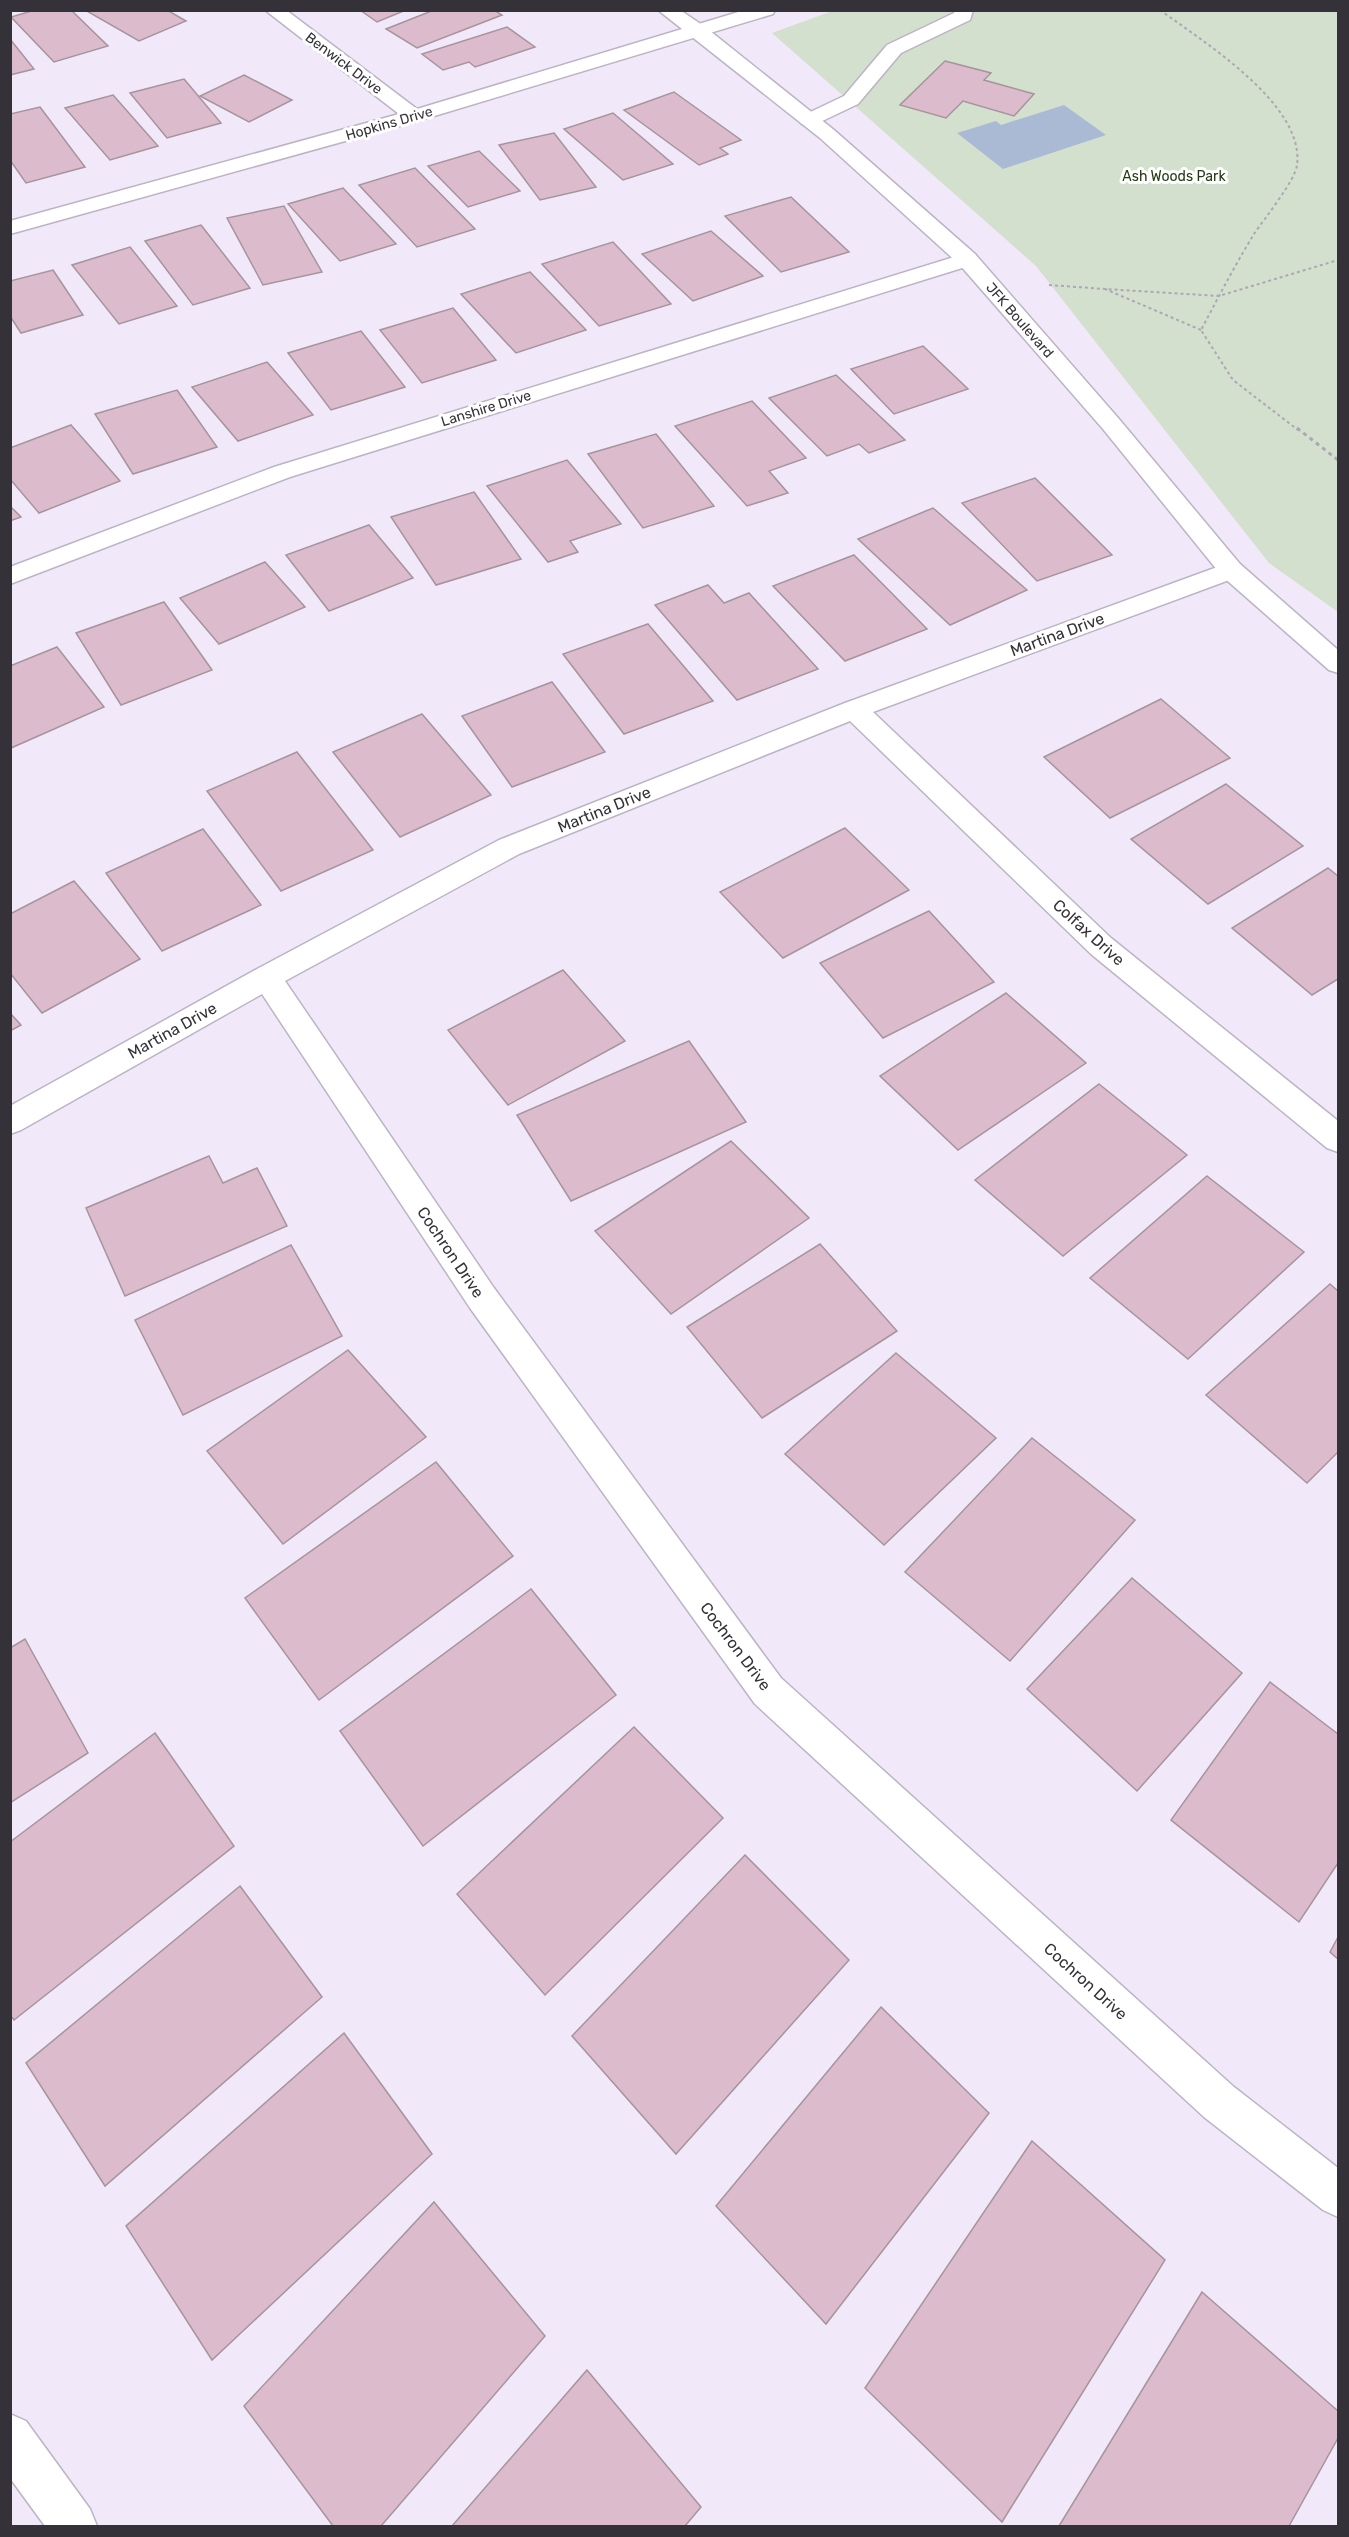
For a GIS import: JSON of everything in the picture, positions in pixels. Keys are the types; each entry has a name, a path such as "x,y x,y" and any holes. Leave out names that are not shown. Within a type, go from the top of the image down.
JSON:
{"street":[{"name":"Benwick Drive","path":"273,10 414,116"},
{"name":"JFK Boulevard","path":"667,10 698,31 809,120 967,259 1111,424 1231,570 1338,664"},
{"name":"Hopkins Drive","path":"10,228 414,116 766,10"},
{"path":"809,120 851,100 894,49 963,16 964,10"},
{"name":"Lanshire Drive","path":"10,576 282,472 967,259"},
{"name":"Martina Drive","path":"10,1121 267,977 508,847 854,709 1231,570"},
{"name":"Colfax Drive","path":"854,709 1101,945 1338,1139"},
{"name":"Cochron Drive","path":"267,977 482,1298 768,1691 1219,2102 1338,2194"},
{"path":"10,2438 73,2526"}],"path":[{"path":"1160,10 1257,85 1287,121 1296,141 1297,166 1260,225 1201,330"},
{"path":"1338,260 1219,296 1105,289 1201,330 1233,380 1338,460"}],"green space":[{"name":"Ash Woods Park","path":"835,10 1338,11 1338,612 1269,563 1036,266 772,33"}],"water":[{"path":"1064,105 1106,135 1003,169 957,133 996,121 1001,125"}],"building":[{"path":"35,10 71,10 108,46 54,62 11,17"},
{"path":"85,10 167,10 186,21 139,41"},
{"path":"360,10 406,10 377,22"},
{"path":"434,10 494,10 502,15 417,48 386,29"},
{"path":"507,27 535,47 475,67 469,62 443,70 422,54"},
{"path":"10,39 34,69 10,75"},
{"path":"945,61 991,73 984,80 1034,94 1014,116 963,101 946,118 900,105"},
{"path":"244,75 292,100 249,122 200,96"},
{"path":"184,79 221,123 167,138 130,93"},
{"path":"674,92 741,140 720,148 728,154 699,165 624,110"},
{"path":"113,95 158,146 110,160 65,108"},
{"path":"40,107 85,167 26,183 10,160 10,114"},
{"path":"613,113 673,164 623,180 564,129"},
{"path":"554,133 596,187 540,200 499,145"},
{"path":"479,151 520,191 468,207 428,166"},
{"path":"415,168 475,229 417,247 359,185"},
{"path":"343,188 396,244 340,261 288,204"},
{"path":"791,197 849,252 781,272 725,216"},
{"path":"284,206 322,272 263,285 227,218"},
{"path":"201,225 250,288 193,305 145,241"},
{"path":"711,231 763,276 693,301 642,254"},
{"path":"613,242 671,304 599,326 542,264"},
{"path":"130,247 177,306 119,324 72,265"},
{"path":"53,270 83,315 21,333 10,316 10,281"},
{"path":"530,272 586,330 516,353 461,294"},
{"path":"453,308 496,360 422,383 380,330"},
{"path":"361,331 405,387 331,410 288,353"},
{"path":"923,346 968,389 894,414 851,369"},
{"path":"267,362 313,415 238,441 192,387"},
{"path":"836,375 905,440 869,453 859,444 827,456 769,398"},
{"path":"177,390 217,447 133,474 95,414"},
{"path":"752,401 806,458 769,471 788,493 747,506 675,426"},
{"path":"71,425 120,481 39,513 10,479 10,448"},
{"path":"656,434 714,506 643,528 588,454"},
{"path":"567,460 621,524 570,541 578,552 548,562 487,486"},
{"path":"1035,478 1112,555 1037,581 962,503"},
{"path":"474,492 521,559 436,585 391,517"},
{"path":"10,506 21,517 10,521"},
{"path":"933,508 1027,590 950,625 858,539"},
{"path":"369,525 413,578 329,611 286,555"},
{"path":"854,555 927,629 845,661 773,586"},
{"path":"265,562 305,607 219,644 180,598"},
{"path":"708,585 724,603 749,593 818,669 737,700 655,605"},
{"path":"164,602 212,670 121,705 76,633"},
{"path":"648,624 713,701 624,734 563,654"},
{"path":"57,647 104,707 11,748 10,666"},
{"path":"552,682 605,752 512,787 462,716"},
{"path":"1161,699 1230,758 1110,818 1044,757"},
{"path":"422,714 491,795 400,837 333,752"},
{"path":"297,752 373,850 281,891 207,791"},
{"path":"1226,784 1303,846 1208,904 1131,839"},
{"path":"845,828 909,890 783,958 720,892"},
{"path":"203,829 261,905 162,951 106,873"},
{"path":"1328,868 1338,876 1338,979 1312,995 1232,928"},
{"path":"74,881 140,959 42,1013 10,973 10,914"},
{"path":"929,911 994,982 883,1038 820,963"},
{"path":"563,970 625,1041 508,1105 448,1030"},
{"path":"1006,993 1086,1063 958,1150 880,1076"},
{"path":"10,1013 21,1025 10,1031"},
{"path":"689,1041 746,1122 571,1201 517,1115"},
{"path":"1099,1084 1187,1155 1063,1256 975,1180"},
{"path":"731,1141 809,1218 671,1314 595,1231"},
{"path":"209,1156 223,1183 257,1168 287,1226 125,1296 86,1208"},
{"path":"1207,1176 1304,1252 1188,1359 1090,1278"},
{"path":"820,1244 897,1331 762,1418 687,1327"},
{"path":"291,1245 342,1336 183,1415 135,1320"},
{"path":"1330,1284 1338,1291 1338,1452 1307,1483 1206,1395"},
{"path":"348,1350 426,1437 283,1544 207,1451"},
{"path":"896,1353 996,1438 884,1545 785,1454"},
{"path":"1032,1438 1135,1520 1010,1661 905,1572"},
{"path":"436,1462 513,1556 319,1700 245,1598"},
{"path":"1132,1578 1242,1673 1137,1791 1027,1689"},
{"path":"531,1589 616,1695 423,1846 340,1731"},
{"path":"25,1639 88,1753 10,1803 10,1648"},
{"path":"1270,1682 1338,1734 1338,1863 1299,1922 1171,1820"},
{"path":"634,1727 723,1818 545,1995 457,1894"},
{"path":"155,1733 234,1846 14,2020 10,2015 10,1842"},
{"path":"745,1855 849,1960 676,2154 572,2036"},
{"path":"240,1886 322,1997 105,2186 26,2063"},
{"path":"1338,1937 1338,1959 1330,1952"},
{"path":"881,2007 989,2113 826,2324 716,2206"},
{"path":"344,2033 432,2154 212,2360 126,2226"},
{"path":"1032,2141 1165,2260 1002,2522 865,2388"},
{"path":"434,2202 545,2336 381,2526 333,2526 244,2406"},
{"path":"1202,2292 1338,2411 1338,2438 1289,2526 1059,2526"},
{"path":"587,2370 701,2507 685,2526 452,2526"}]}
